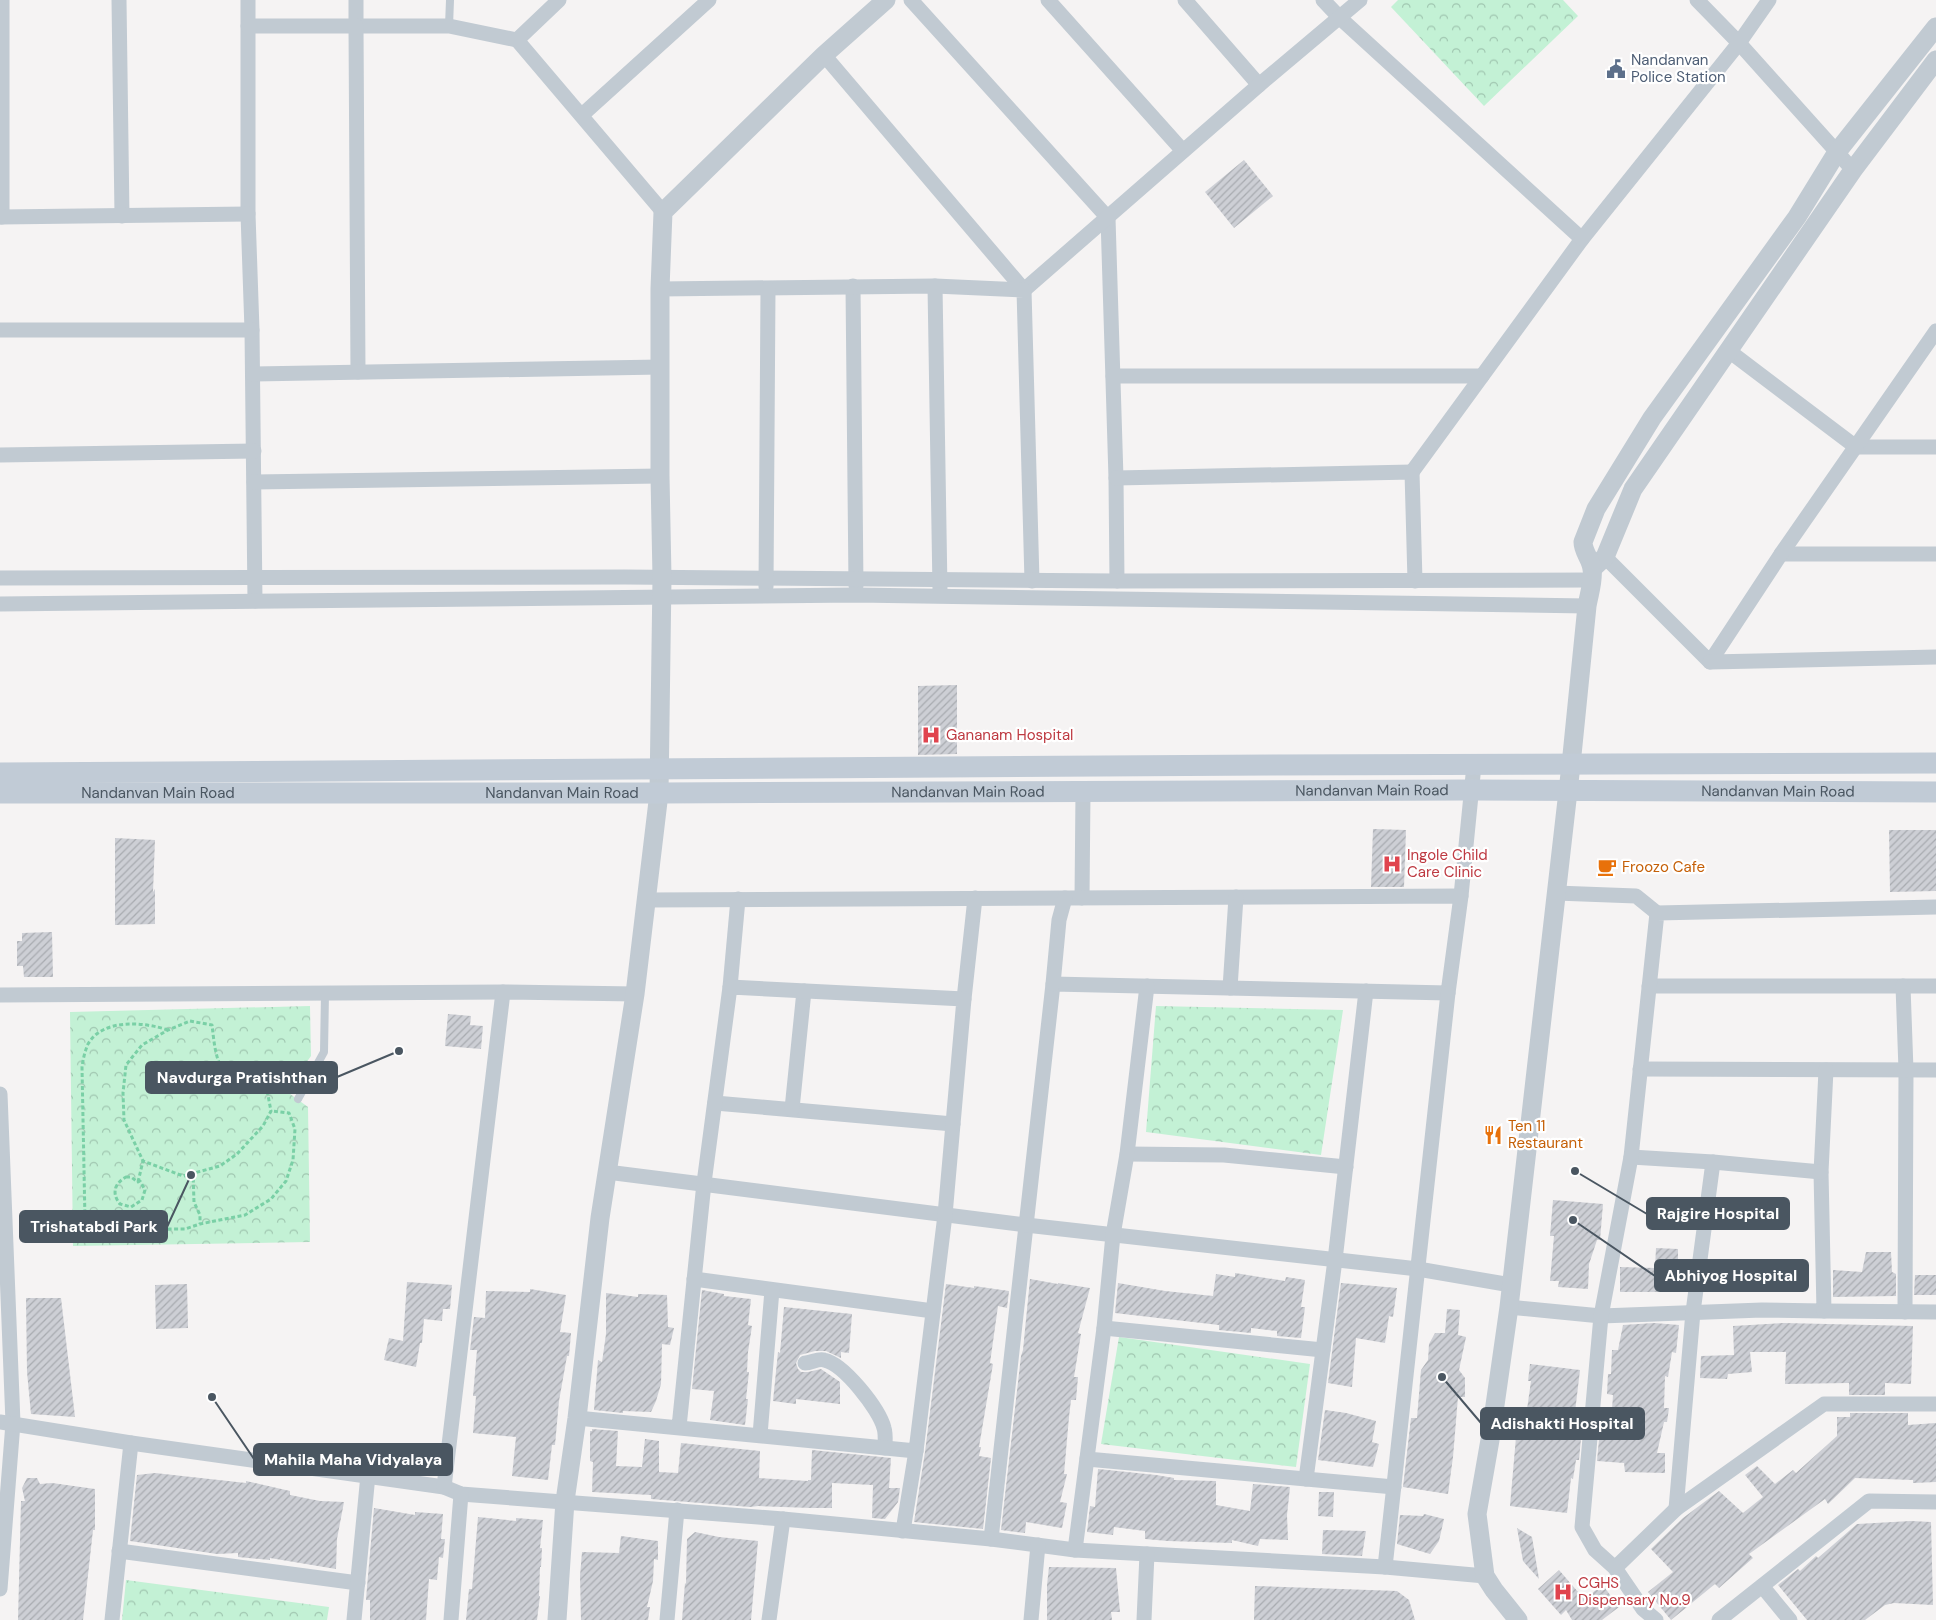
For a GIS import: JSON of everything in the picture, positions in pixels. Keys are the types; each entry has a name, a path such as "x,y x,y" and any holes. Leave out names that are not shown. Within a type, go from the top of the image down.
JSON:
{"main road":[{"path":"0,773 1936,763"},
{"name":"Nandanvan Main Road","path":"0,793 1472,790 1567,792 1936,792"}],"street":[{"path":"2,0 1,217 248,214"},
{"path":"119,0 122,216"},
{"path":"248,0 248,214 253,374 256,602"},
{"path":"356,0 358,372"},
{"path":"517,40 559,0"},
{"path":"582,116 709,0"},
{"path":"663,212 824,55 886,0"},
{"path":"911,0 1108,218 1116,478 1117,581"},
{"path":"1048,0 1183,151"},
{"path":"1185,0 1259,85"},
{"path":"1323,0 1340,18 1582,239"},
{"path":"660,289 935,286 1024,290 1259,85 1360,0"},
{"path":"1697,0 1739,43 1853,170"},
{"path":"1415,581 1412,472 1582,239 1739,43 1769,0"},
{"path":"248,26 449,26 517,40 663,212 660,289 662,597 659,793 635,994 600,1218 577,1418 565,1501 557,1620"},
{"path":"1936,27 1837,152 1797,217 1652,418 1596,510 1583,548 1596,568 1710,662 1936,657"},
{"path":"824,55 1024,290 1032,581"},
{"path":"1508,1616 1485,1576 1477,1514 1490,1440 1509,1306 1571,765 1587,606 1596,568 1633,489 1853,170 1936,60"},
{"path":"853,286 856,595"},
{"path":"935,286 940,596"},
{"path":"766,597 768,289"},
{"path":"0,330 252,330"},
{"path":"1710,662 1781,554 1936,331"},
{"path":"1729,351 1856,447 1936,447"},
{"path":"1919,355 1936,355"},
{"path":"253,374 660,367"},
{"path":"1113,376 1482,376"},
{"path":"0,455 254,451"},
{"path":"1116,478 1412,472"},
{"path":"254,482 660,476"},
{"path":"1781,554 1936,554"},
{"path":"0,578 662,577 1032,581 1415,581 1596,568"},
{"path":"0,604 856,595 1587,606"},
{"path":"1384,1567 1448,993 1461,896 1474,765"},
{"path":"1082,792 1082,898"},
{"path":"1556,893 1636,896 1657,913 1936,908"},
{"path":"645,900 1461,896"},
{"path":"1230,988 1236,897"},
{"path":"902,1530 916,1451 945,1214 975,898"},
{"path":"991,1539 1059,920 1064,898"},
{"path":"679,1427 704,1183 730,987 738,899"},
{"path":"1656,1620 1643,1609 1615,1568 1595,1550 1582,1527 1601,1316 1631,1157 1657,913"},
{"path":"1053,984 1448,993"},
{"path":"1075,1550 1104,1328 1113,1235 1127,1154 1147,986"},
{"path":"1649,986 1936,986"},
{"path":"1903,986 1906,1070 1905,1312"},
{"path":"730,987 964,999"},
{"path":"792,1109 804,991"},
{"path":"1306,1479 1335,1260 1366,991"},
{"path":"0,995 503,992 635,994"},
{"path":"444,1487 503,992"},
{"path":"1640,1069 1936,1070"},
{"path":"1824,1311 1821,1172 1826,1070"},
{"path":"0,1094 7,1423 0,1589"},
{"path":"715,1103 953,1124"},
{"path":"1127,1154 1224,1155 1346,1167"},
{"path":"1631,1157 1821,1172"},
{"path":"1676,1510 1693,1312 1713,1162"},
{"path":"607,1172 1026,1225 1418,1269 1511,1285"},
{"path":"694,1279 933,1312"},
{"path":"760,1436 772,1290"},
{"path":"1509,1306 1601,1316 1762,1310 1936,1312"},
{"path":"1104,1328 1323,1350"},
{"path":"805,1363 824,1360 833,1363 854,1379 882,1422 885,1431 885,1448"},
{"path":"1615,1568 1676,1510 1824,1404 1936,1404"},
{"path":"577,1418 916,1451"},
{"path":"7,1423 131,1443 368,1475 444,1487 461,1494 783,1519 991,1539 1075,1550 1384,1567 1485,1576"},
{"path":"112,1620 131,1443"},
{"path":"1087,1460 1394,1486"},
{"path":"354,1620 368,1475"},
{"path":"451,1620 461,1494"},
{"path":"1719,1620 1869,1501 1936,1502"},
{"path":"667,1620 677,1510"},
{"path":"769,1620 783,1519"},
{"path":"1031,1620 1038,1545"},
{"path":"120,1552 358,1583"},
{"path":"1144,1620 1146,1554"},
{"path":"1762,1586 1790,1620"}],"lane":[{"path":"449,26 450,0"},
{"path":"298,1099 324,1052 325,994"}],"path":[{"path":"138,1182 143,1161 124,1120 123,1093 126,1065 142,1045 168,1030 190,1021 212,1025 218,1064 230,1078 246,1085 266,1085 271,1111 263,1126 237,1154 220,1166 184,1176 143,1161"},
{"path":"168,1030 144,1024 110,1027 98,1034 89,1043 84,1055 82,1067 85,1221 93,1229 185,1229 245,1215 271,1199 286,1182 293,1160 295,1129 289,1113 271,1111"},
{"path":"194,1172 194,1202 200,1215 200,1224"},
{"path":"131,1177 138,1182 140,1181 144,1190 142,1200 131,1207 120,1204 115,1190 119,1181 131,1177"}],"green space":[{"path":"1398,0 1563,0 1578,16 1484,106 1391,7"},
{"path":"310,1006 311,1056 286,1091 308,1107 310,1242 73,1246 70,1012"},
{"path":"1156,1006 1343,1010 1321,1155 1146,1132"},
{"path":"1119,1337 1310,1364 1296,1467 1101,1444"},
{"path":"126,1580 329,1607 327,1620 122,1620"}],"building":[{"path":"1244,160 1273,196 1234,228 1205,192"},
{"path":"957,685 957,754 918,755 918,686"},
{"path":"1373,829 1406,830 1404,887 1371,887"},
{"path":"1889,830 1936,830 1936,891 1890,892"},
{"path":"115,838 155,840 153,892 155,889 155,924 115,925"},
{"path":"52,932 53,977 24,977 23,966 17,966 17,941 22,941 22,933"},
{"path":"448,1014 471,1016 470,1025 483,1026 481,1049 445,1046"},
{"path":"1553,1200 1603,1204 1600,1240 1597,1240 1589,1264 1588,1289 1558,1287 1559,1281 1550,1281 1554,1236 1550,1236"},
{"path":"1656,1248 1678,1249 1678,1274 1684,1274 1684,1292 1620,1292 1620,1267 1655,1268"},
{"path":"1866,1252 1891,1252 1892,1272 1896,1274 1896,1296 1833,1297 1833,1270 1862,1272"},
{"path":"1235,1273 1285,1281 1286,1277 1305,1280 1301,1307 1305,1307 1301,1338 1277,1336 1277,1331 1251,1328 1251,1333 1219,1330 1219,1325 1115,1313 1118,1283 1165,1291 1213,1296 1216,1274 1235,1277"},
{"path":"1915,1275 1936,1275 1936,1295 1914,1295"},
{"path":"1030,1279 1090,1288 1078,1333 1081,1334 1074,1377 1078,1377 1076,1400 1071,1400 1064,1474 1067,1474 1060,1502 1067,1503 1062,1528 1026,1522 1025,1533 1001,1530"},
{"path":"407,1282 452,1285 450,1309 443,1309 442,1321 424,1319 422,1343 420,1343 416,1367 384,1360 389,1338 403,1341"},
{"path":"1341,1283 1397,1288 1393,1317 1389,1316 1385,1343 1356,1338 1352,1387 1328,1383"},
{"path":"187,1284 188,1328 156,1329 155,1285"},
{"path":"946,1284 1009,1291 1007,1308 998,1306 990,1363 993,1364 979,1447 981,1447 979,1456 991,1458 983,1529 914,1522 925,1452"},
{"path":"530,1289 566,1295 560,1332 571,1333 569,1356 567,1356 559,1401 555,1445 552,1445 548,1480 512,1476 516,1437 473,1433 476,1396 473,1396 477,1350 470,1350 474,1317 485,1318 486,1291 530,1292"},
{"path":"702,1290 724,1294 724,1296 751,1299 748,1325 752,1326 748,1352 747,1372 749,1372 746,1399 748,1399 745,1425 710,1420 714,1391 692,1389"},
{"path":"606,1293 638,1297 638,1294 667,1295 668,1327 674,1328 670,1345 662,1344 661,1384 651,1412 623,1411 623,1413 594,1410 598,1360 602,1362 606,1334"},
{"path":"26,1298 61,1298 75,1417 31,1414 27,1372"},
{"path":"784,1307 852,1314 849,1353 841,1352 841,1358 826,1351 815,1351 800,1355 796,1363 801,1372 821,1369 840,1382 840,1404 796,1399 796,1404 773,1401"},
{"path":"1447,1309 1460,1310 1458,1335 1466,1337 1459,1370 1465,1378 1465,1397 1458,1397 1448,1494 1403,1487 1411,1418 1417,1418 1421,1370 1428,1360 1429,1344 1435,1333 1445,1333"},
{"path":"1654,1323 1679,1325 1676,1353 1672,1352 1668,1377 1665,1376 1664,1408 1669,1408 1667,1422 1664,1422 1657,1453 1665,1453 1665,1473 1625,1472 1624,1463 1597,1461 1599,1439 1610,1440 1613,1395 1607,1394 1608,1374 1611,1374 1612,1350 1618,1350 1623,1325"},
{"path":"1784,1323 1913,1326 1911,1384 1885,1383 1885,1395 1849,1395 1849,1383 1785,1384 1786,1352 1750,1352 1752,1372 1728,1374 1727,1379 1700,1378 1701,1356 1734,1355 1733,1326"},
{"path":"1530,1364 1580,1370 1572,1437 1581,1438 1579,1460 1576,1460 1573,1479 1571,1478 1567,1513 1510,1506 1516,1437 1523,1438 1531,1381 1528,1381"},
{"path":"1325,1410 1376,1421 1372,1442 1379,1444 1373,1467 1318,1460"},
{"path":"1850,1413 1908,1413 1908,1425 1936,1423 1936,1482 1913,1483 1913,1480 1855,1478 1828,1504 1825,1499 1749,1554 1753,1558 1719,1588 1715,1584 1671,1620 1648,1592 1673,1572 1651,1549 1683,1518 1719,1491 1743,1513 1763,1497 1745,1475 1757,1466 1775,1484 1793,1470 1796,1473 1837,1436 1837,1417 1850,1417"},
{"path":"592,1429 618,1431 616,1466 642,1467 645,1439 659,1441 659,1472 678,1473 681,1443 760,1451 759,1478 811,1480 812,1450 891,1458 889,1488 900,1488 898,1502 885,1519 872,1518 873,1485 832,1483 832,1508 750,1507 651,1499 651,1495 592,1492 593,1462 590,1461 590,1431"},
{"path":"1098,1469 1156,1475 1174,1478 1174,1480 1216,1481 1216,1505 1250,1511 1253,1484 1290,1487 1287,1515 1288,1540 1260,1539 1258,1546 1232,1540 1232,1543 1145,1539 1145,1531 1114,1527 1113,1535 1087,1532 1090,1506 1095,1507"},
{"path":"155,1473 246,1483 246,1481 290,1491 290,1495 320,1501 344,1502 337,1539 336,1569 270,1558 270,1560 238,1557 238,1553 217,1554 130,1541 137,1475"},
{"path":"27,1478 37,1478 40,1484 52,1483 95,1489 95,1530 93,1530 83,1620 18,1620 21,1501 25,1501 22,1488"},
{"path":"1319,1492 1334,1492 1333,1517 1318,1516"},
{"path":"374,1508 415,1515 415,1512 443,1514 441,1539 445,1539 443,1558 439,1557 437,1580 429,1579 426,1620 370,1620 370,1600 366,1600"},
{"path":"1424,1514 1444,1519 1439,1541 1430,1554 1397,1544 1400,1515 1423,1516"},
{"path":"478,1517 516,1521 516,1518 543,1520 540,1548 542,1548 540,1596 537,1620 466,1620 469,1589 472,1589"},
{"path":"1911,1521 1931,1522 1933,1605 1894,1603 1885,1605 1865,1620 1807,1620 1778,1585 1798,1569 1800,1571 1816,1556 1818,1558 1857,1524"},
{"path":"1517,1528 1532,1537 1539,1579 1523,1561"},
{"path":"1323,1530 1366,1531 1362,1556 1322,1554"},
{"path":"695,1532 719,1537 758,1541 751,1620 682,1620 686,1584 687,1539"},
{"path":"621,1536 658,1541 658,1560 654,1559 653,1581 647,1607 650,1607 648,1620 581,1620 580,1576 582,1552 619,1553"},
{"path":"1049,1567 1116,1568 1120,1612 1111,1612 1112,1620 1047,1620"},
{"path":"1559,1570 1585,1600 1602,1584 1619,1607 1602,1620 1572,1620 1566,1610 1561,1615 1538,1589"},
{"path":"1255,1586 1397,1591 1409,1600 1415,1620 1254,1620"}],"place":[{"name":"Nandanvan Police Station","path":"1616,69"},
{"name":"Gananam Hospital","path":"931,735"},
{"name":"Ingole Child Care Clinic","path":"1392,864"},
{"name":"Froozo Cafe","path":"1607,867"},
{"name":"Navdurga Pratishthan","path":"399,1051"},
{"name":"Ten 11 Restaurant","path":"1493,1135"},
{"name":"Rajgire Hospital","path":"1575,1171"},
{"name":"Trishatabdi Park","path":"191,1175"},
{"name":"Abhiyog Hospital","path":"1573,1220"},
{"name":"Adishakti Hospital","path":"1442,1377"},
{"name":"Mahila Maha Vidyalaya","path":"212,1397"},
{"name":"CGHS Dispensary No.9","path":"1563,1592"}]}
